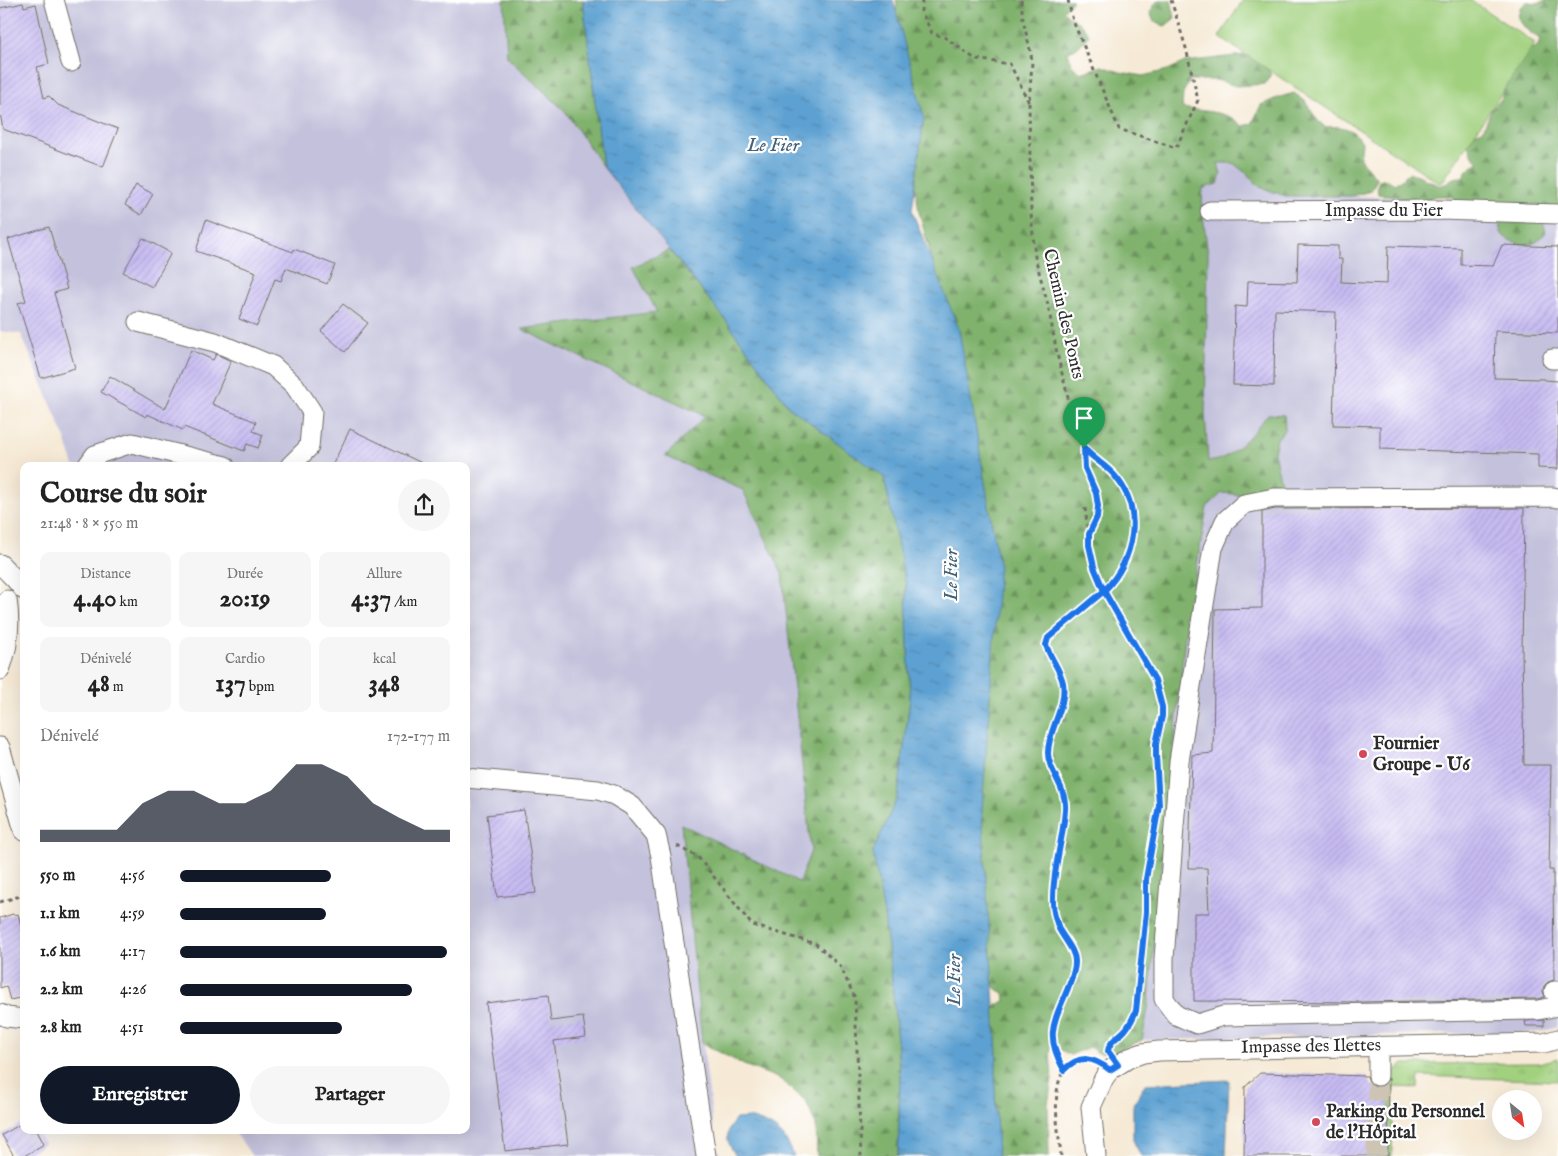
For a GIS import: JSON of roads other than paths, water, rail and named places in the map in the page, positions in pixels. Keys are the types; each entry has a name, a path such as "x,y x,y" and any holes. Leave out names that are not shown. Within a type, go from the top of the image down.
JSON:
{"street":[{"path":"54,0 71,62"},
{"name":"Impasse du Fier","path":"1210,211 1441,210 1558,214"},
{"path":"138,322 223,345 274,366 295,386 312,412 309,447 294,462"},
{"path":"90,462 95,455 132,443 209,462"},
{"path":"1557,996 1538,1010 1223,1016 1197,1024 1176,1015 1164,999 1164,959 1179,761 1213,548 1225,521 1244,504 1274,498 1558,498"},
{"path":"0,564 20,585"},
{"path":"0,670 6,654 10,598"},
{"path":"0,747 20,817"},
{"path":"470,778 598,790 614,795 632,806 656,835 661,856 706,1156"},
{"path":"0,1014 20,1019"},
{"name":"Impasse des Ilettes","path":"1096,1156 1091,1107 1104,1078 1114,1068 1129,1058 1143,1053 1159,1051 1544,1042 1558,1039"},
{"path":"1378,1046 1378,1076"}],"water":[{"name":"Le Fier","path":"583,0 893,0 924,117 912,211 959,329 999,565 982,812 997,1053 995,1087 998,1156 898,1156 900,1077 892,980 884,915 873,852 898,796 910,699 906,584 884,477 789,407 725,319 603,167"},
{"path":"1229,1080 1226,1156 1141,1156 1133,1140 1133,1105 1145,1084"},
{"path":"749,1118 765,1123 777,1130 786,1140 794,1156 736,1156 728,1141 728,1133 736,1119"}],"tunnel":[{"path":"1376,1156 1378,1076"}],"place":[{"name":"Fournier Groupe - U6","path":"1363,754"},
{"name":"Parking du Personnel de l'Hôpital","path":"1316,1122"}]}
